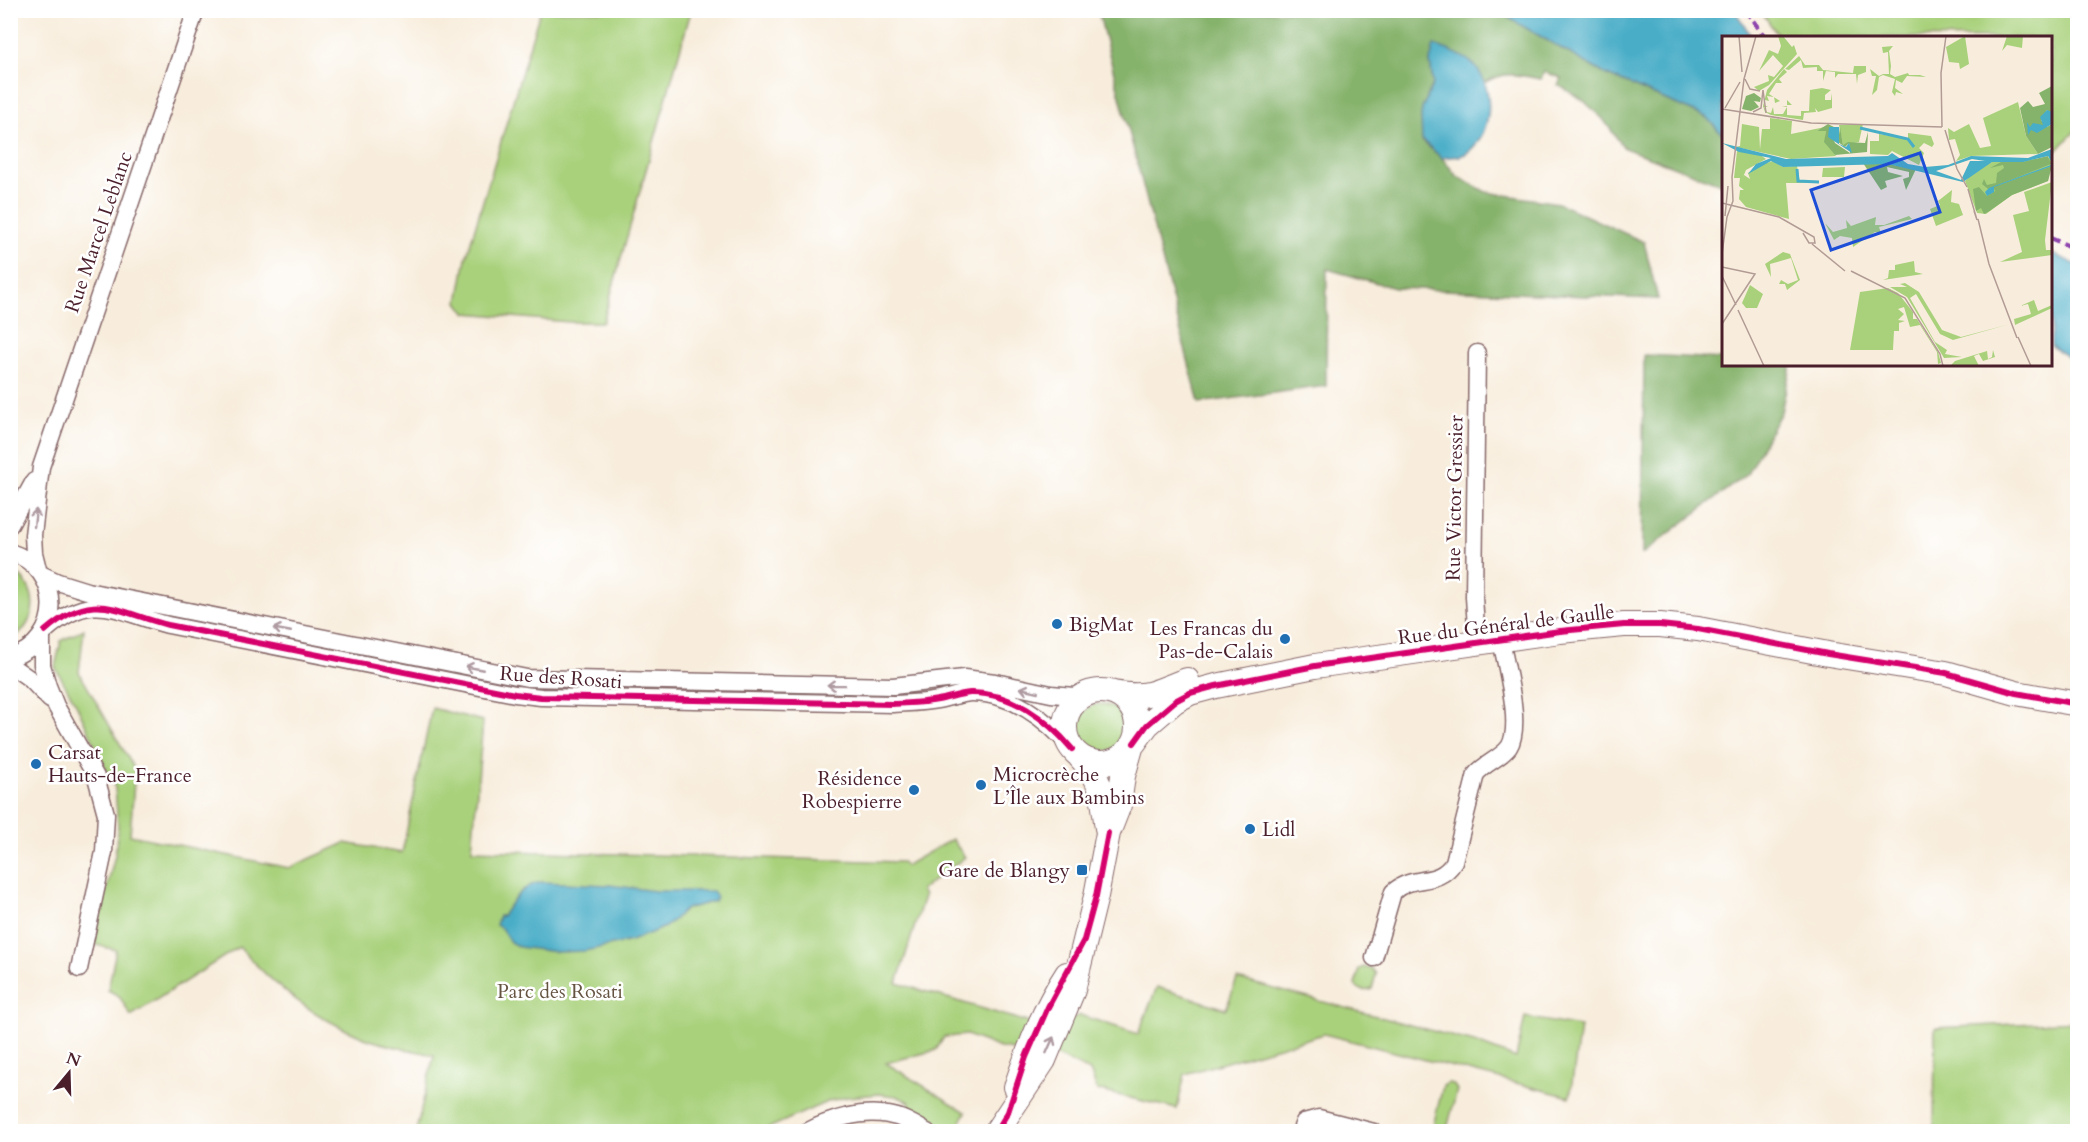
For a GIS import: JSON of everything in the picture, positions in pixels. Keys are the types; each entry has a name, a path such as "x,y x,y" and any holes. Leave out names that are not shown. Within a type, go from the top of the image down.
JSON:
{"street":[{"name":"Rue Marcel Leblanc","path":"10,525 41,466 196,10"},
{"name":"Rue Victor Gressier","path":"1477,353 1474,597 1477,643"},
{"name":"Rue Marcel Leblanc","path":"41,466 33,535 34,553 51,602 50,614 43,633 42,665 56,706"},
{"name":"Rue des Rosati","path":"10,552 24,558 40,572 58,582 87,591 527,678 893,686 964,678 981,679 1051,694 1074,696 1087,694"},
{"name":"Rue des Rosati","path":"10,658 29,649 43,633 76,610 104,606 121,609 168,626 515,694 541,697 893,704 979,694 1006,700 1036,714 1055,729 1076,753"},
{"name":"Rue du Général de Gaulle","path":"1133,745 1153,720 1182,697 1216,686 1290,670 1605,626 1678,627 1946,673 2016,693 2078,704"},
{"path":"1374,958 1393,892 1407,882 1435,879 1450,869 1454,862 1476,774 1504,752 1514,737 1515,715 1501,639"},
{"path":"10,665 30,679 56,706 96,777 106,814 104,852 79,969"},
{"name":"Rue du Général de Gaulle","path":"1113,693 1132,696 1150,695 1203,676 1253,670 1290,670"},
{"path":"1002,1122 1038,1071 1073,990 1096,896 1108,833 1119,805 1123,776 1137,727 1134,711 1127,702 1113,693 1097,691 1077,700 1067,715 1065,732 1076,753 1092,771 1101,786 1108,833"},
{"path":"1076,753 1096,763 1108,763 1119,759 1133,745"},
{"path":"806,1131 845,1117 877,1113 907,1120 927,1131"},
{"path":"1300,1131 1304,1122 1319,1118 1374,1131"}],"green space":[{"path":"540,11 691,11 603,322 569,322 466,313 458,302 466,258"},
{"path":"1098,11 1497,11 1605,74 1706,117 1722,134 1722,185 1624,148 1603,119 1583,100 1558,85 1561,78 1544,72 1541,79 1505,75 1484,83 1475,66 1430,61 1433,84 1422,109 1422,141 1442,158 1457,176 1486,192 1558,203 1644,242 1658,299 1395,288 1327,269 1326,386 1199,403"},
{"path":"1761,11 2077,11 2077,129 2052,156 2052,36 1778,36"},
{"path":"1644,355 1722,359 1722,366 1791,366 1781,412 1747,474 1642,554"},
{"path":"11,570 27,585 33,604 27,624 11,639"},
{"name":"Parc des Rosati","path":"84,629 79,672 135,770 130,835 289,868 345,843 402,853 432,708 483,721 472,850 902,862 905,866 952,839 965,857 921,890 924,896 897,983 1047,1028 1080,1015 1138,1034 1157,987 1226,1009 1237,979 1474,1042 1516,1058 1525,1017 1580,1027 1570,1097 1324,1034 1185,1074 1177,1109 1097,1090 1090,1071 1057,1056 1000,1048 967,1035 944,1037 936,1050 886,1063 966,1112 956,1131 942,1131 906,1110 910,1102 896,1096 879,1094 829,1101 762,1131 416,1131 434,1055 370,1040 327,1020 281,988 239,947 131,1016 119,996 108,990 116,950 93,944 115,855 118,827 115,788 77,706 55,667 61,641"},
{"path":"338,646 503,678 674,686 674,694 537,691 338,653"},
{"path":"1096,704 1106,704 1118,711 1125,723 1125,733 1118,745 1106,752 1096,752 1081,741 1077,733 1077,723 1088,708"},
{"path":"1364,967 1372,969 1376,974 1372,989 1361,990 1355,985 1359,969"},
{"path":"2077,1021 2077,1131 1934,1131 1935,1028"},
{"path":"1448,1083 1453,1084 1457,1090 1448,1125 1444,1129 1434,1126 1434,1122 1443,1086"}],"water":[{"path":"1497,11 1735,11 1751,36 1722,36 1722,134 1706,117 1605,74"},
{"path":"1434,45 1467,59 1482,76 1486,87 1488,113 1486,125 1474,146 1460,156 1442,158 1422,140 1422,109 1433,84 1430,61"},
{"path":"2052,253 2077,265 2077,363 2052,347"},
{"path":"541,882 609,885 656,891 713,891 717,897 715,901 686,909 665,927 631,941 585,951 556,952 519,947 510,942 502,929 496,925 499,916 502,916 523,890"}],"marked path":[{"path":"1745,10 1764,36"},
{"path":"2052,239 2078,250"}],"cycle path":[{"path":"45,631 62,618 78,610 105,607 168,625 515,694 541,697 893,704 932,701 970,693 985,694 1000,697 1027,709 1051,727 1072,749"},
{"path":"1134,743 1147,725 1175,701 1190,693 1216,686 1315,666 1560,631 1624,625 1660,625 1698,629 1828,654 1946,673 2016,693 2078,704"},
{"path":"996,1132 1008,1112 1026,1057 1048,1007 1084,940 1096,896 1108,833"}],"place":[{"name":"BigMat","path":"1057,624"},
{"name":"Les Francas du Pas-de-Calais","path":"1285,639"},
{"name":"Carsat Hauts-de-France","path":"36,764"},
{"name":"Microcrèche L’Île aux Bambins","path":"981,785"},
{"name":"Résidence Robespierre","path":"914,790"},
{"name":"Lidl","path":"1250,829"},
{"name":"Gare de Blangy","path":"1082,870"}]}
